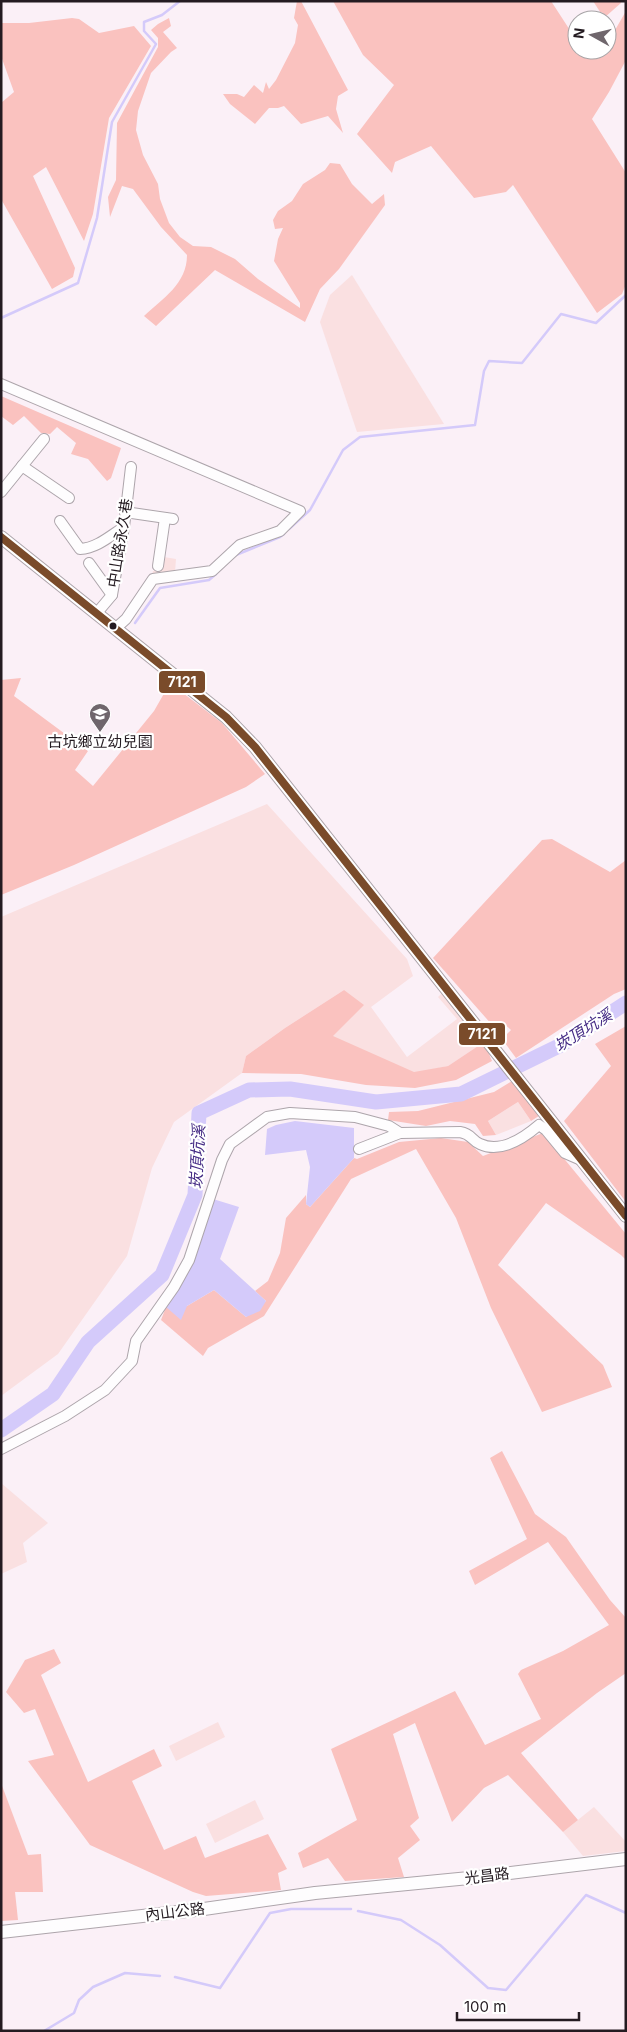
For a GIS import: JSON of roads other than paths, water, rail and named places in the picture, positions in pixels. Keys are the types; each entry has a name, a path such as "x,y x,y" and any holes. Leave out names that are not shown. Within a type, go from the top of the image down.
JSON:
{"main road":[{"path":"1,537 226,718 255,747 440,980 548,1120 626,1216"},
{"name":"光昌路","path":"348,1890 626,1859"},
{"name":"內山公路","path":"1,1932 348,1890"}],"street":[{"path":"1,384 300,511 280,531 240,545 212,571 153,579 126,619 116,628"},
{"path":"1,492 44,439"},
{"path":"22,466 69,498"},
{"name":"中山路永久巷","path":"96,614 112,595 124,527 131,467"},
{"path":"125,512 169,518 158,566"},
{"path":"60,521 80,549 88,548 104,541 124,527"},
{"path":"89,562 112,595"},
{"path":"1,1450 66,1416 105,1390 132,1361 136,1341 174,1287 189,1260 222,1160 230,1144 267,1117 290,1113 355,1117 389,1126 400,1133"},
{"path":"359,1149 400,1133 460,1132 468,1134 480,1144 495,1147 521,1140 539,1126 546,1130 565,1153 581,1161"}],"waterway":[{"path":"1,318 78,283 97,218 112,122 156,44 144,31 144,22 162,15 180,1"},
{"path":"289,529 310,510 343,450 360,437 475,425 484,371 489,361 522,363 561,314 596,323 626,295"},
{"path":"236,555 284,534"},
{"path":"135,623 160,588 209,580 216,574"},
{"name":"崁頂坑溪","path":"1,1430 53,1394 88,1342 162,1275 195,1195 199,1113 249,1090 290,1089 376,1102 461,1094 561,1045 626,1003"},
{"path":"358,1911 401,1920 440,1945 488,1988 506,1990 586,1895 626,1913"},
{"path":"175,1977 220,1988 270,1913 291,1909 351,1909"},
{"path":"44,2031 74,2013 79,2000 93,1987 125,1973 160,1976"}],"place":[{"name":"古坑鄉立幼兒園","path":"100,733"}]}
